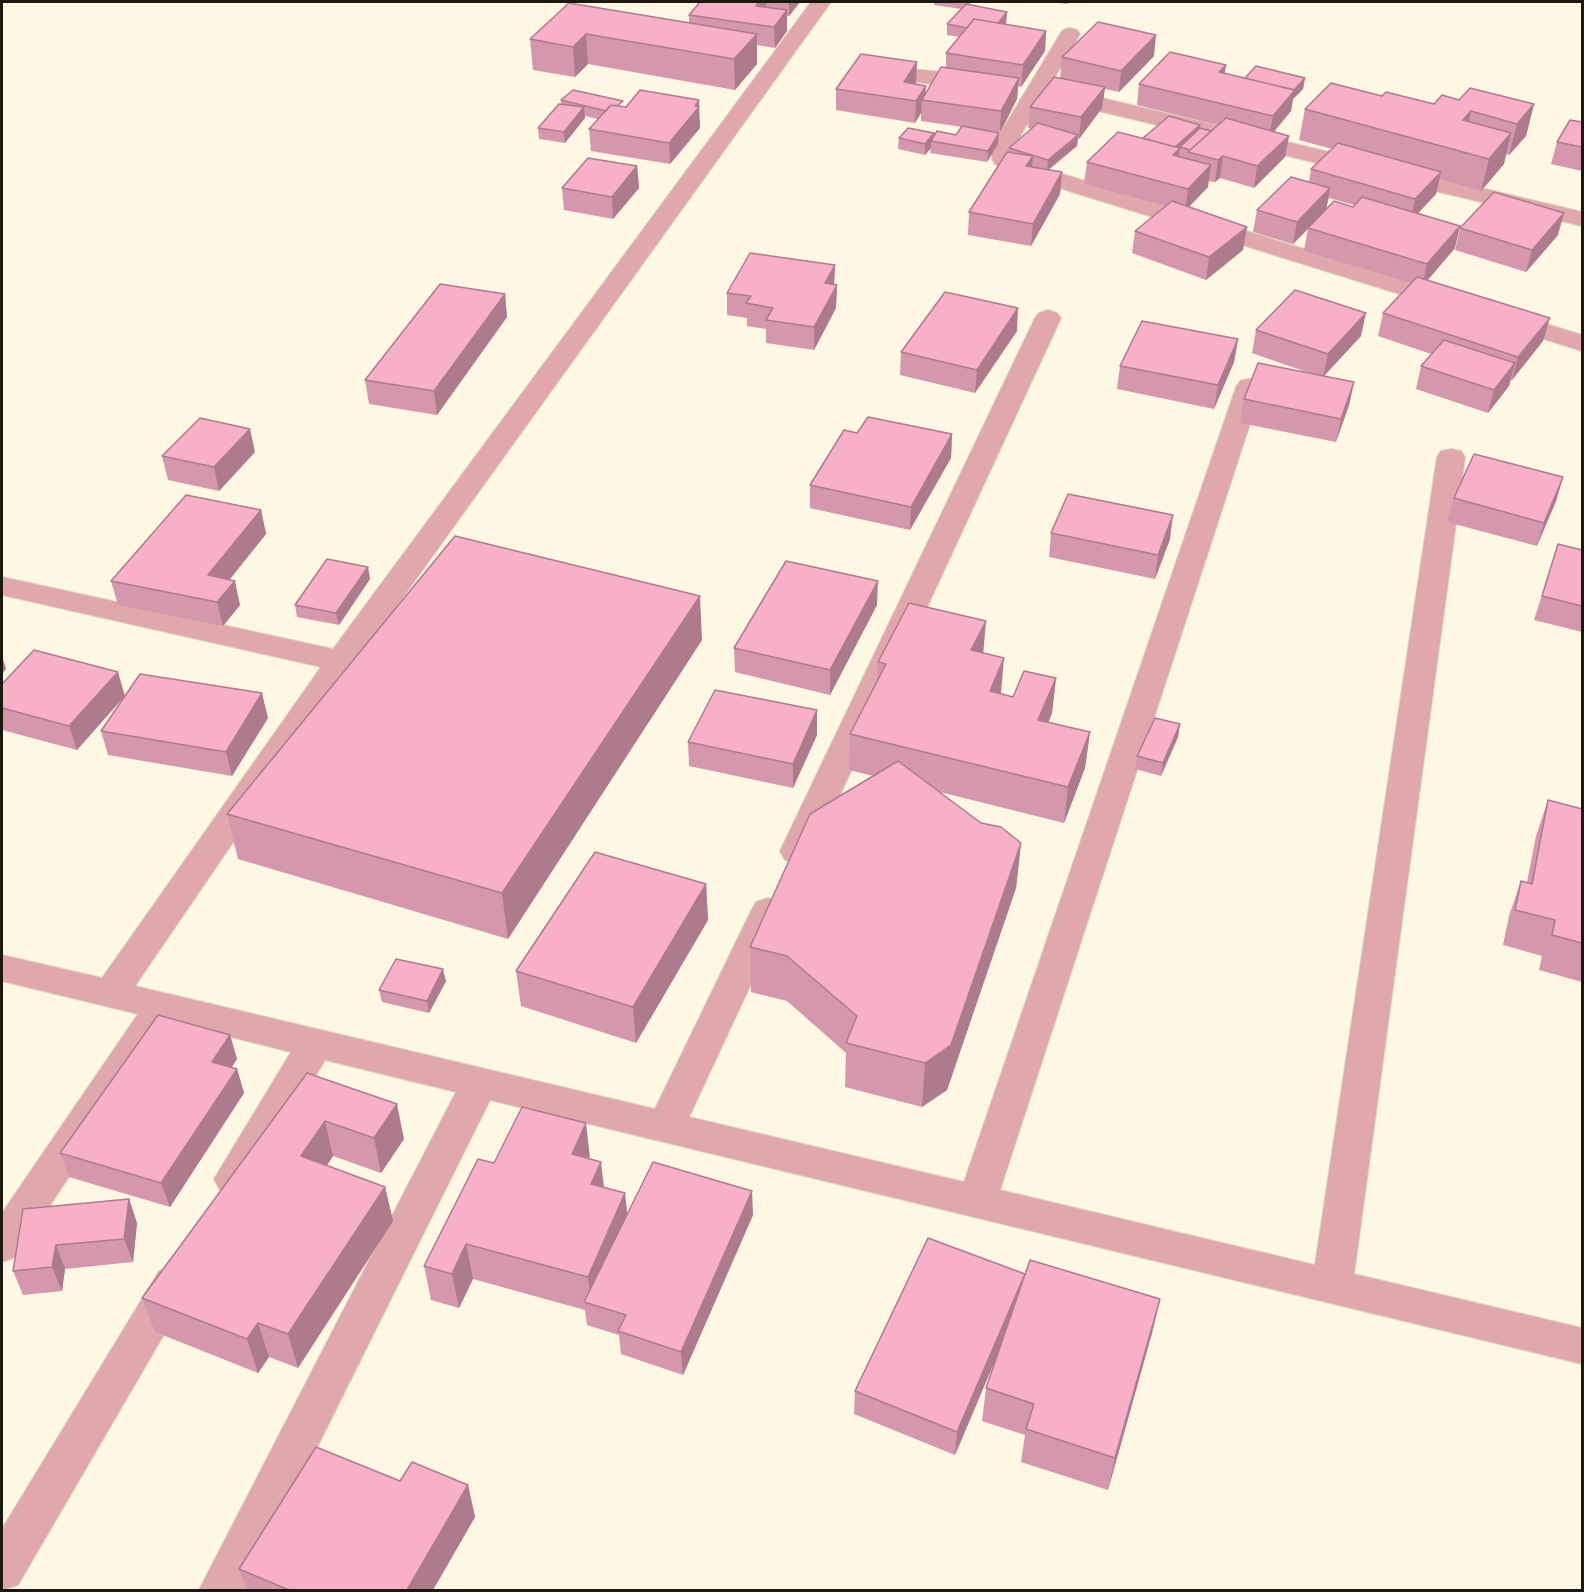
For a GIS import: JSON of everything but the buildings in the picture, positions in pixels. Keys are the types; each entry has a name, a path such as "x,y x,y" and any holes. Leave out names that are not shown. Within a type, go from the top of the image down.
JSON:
{"street":[{"path":"110,994 341,662 821,2"},
{"path":"1070,34 1017,88 1003,147 1003,159 1016,168 1582,343"},
{"path":"883,72 1017,88 1484,194 1582,219"},
{"path":"666,1126 1048,318"},
{"path":"977,1200 1249,387"},
{"path":"1332,1286 1451,457"},
{"path":"2,586 341,662"},
{"path":"2,968 1582,1346"},
{"path":"2,1245 163,1006"},
{"path":"213,1215 316,1043"},
{"path":"222,1590 480,1082"},
{"path":"2,1570 189,1256"}]}
